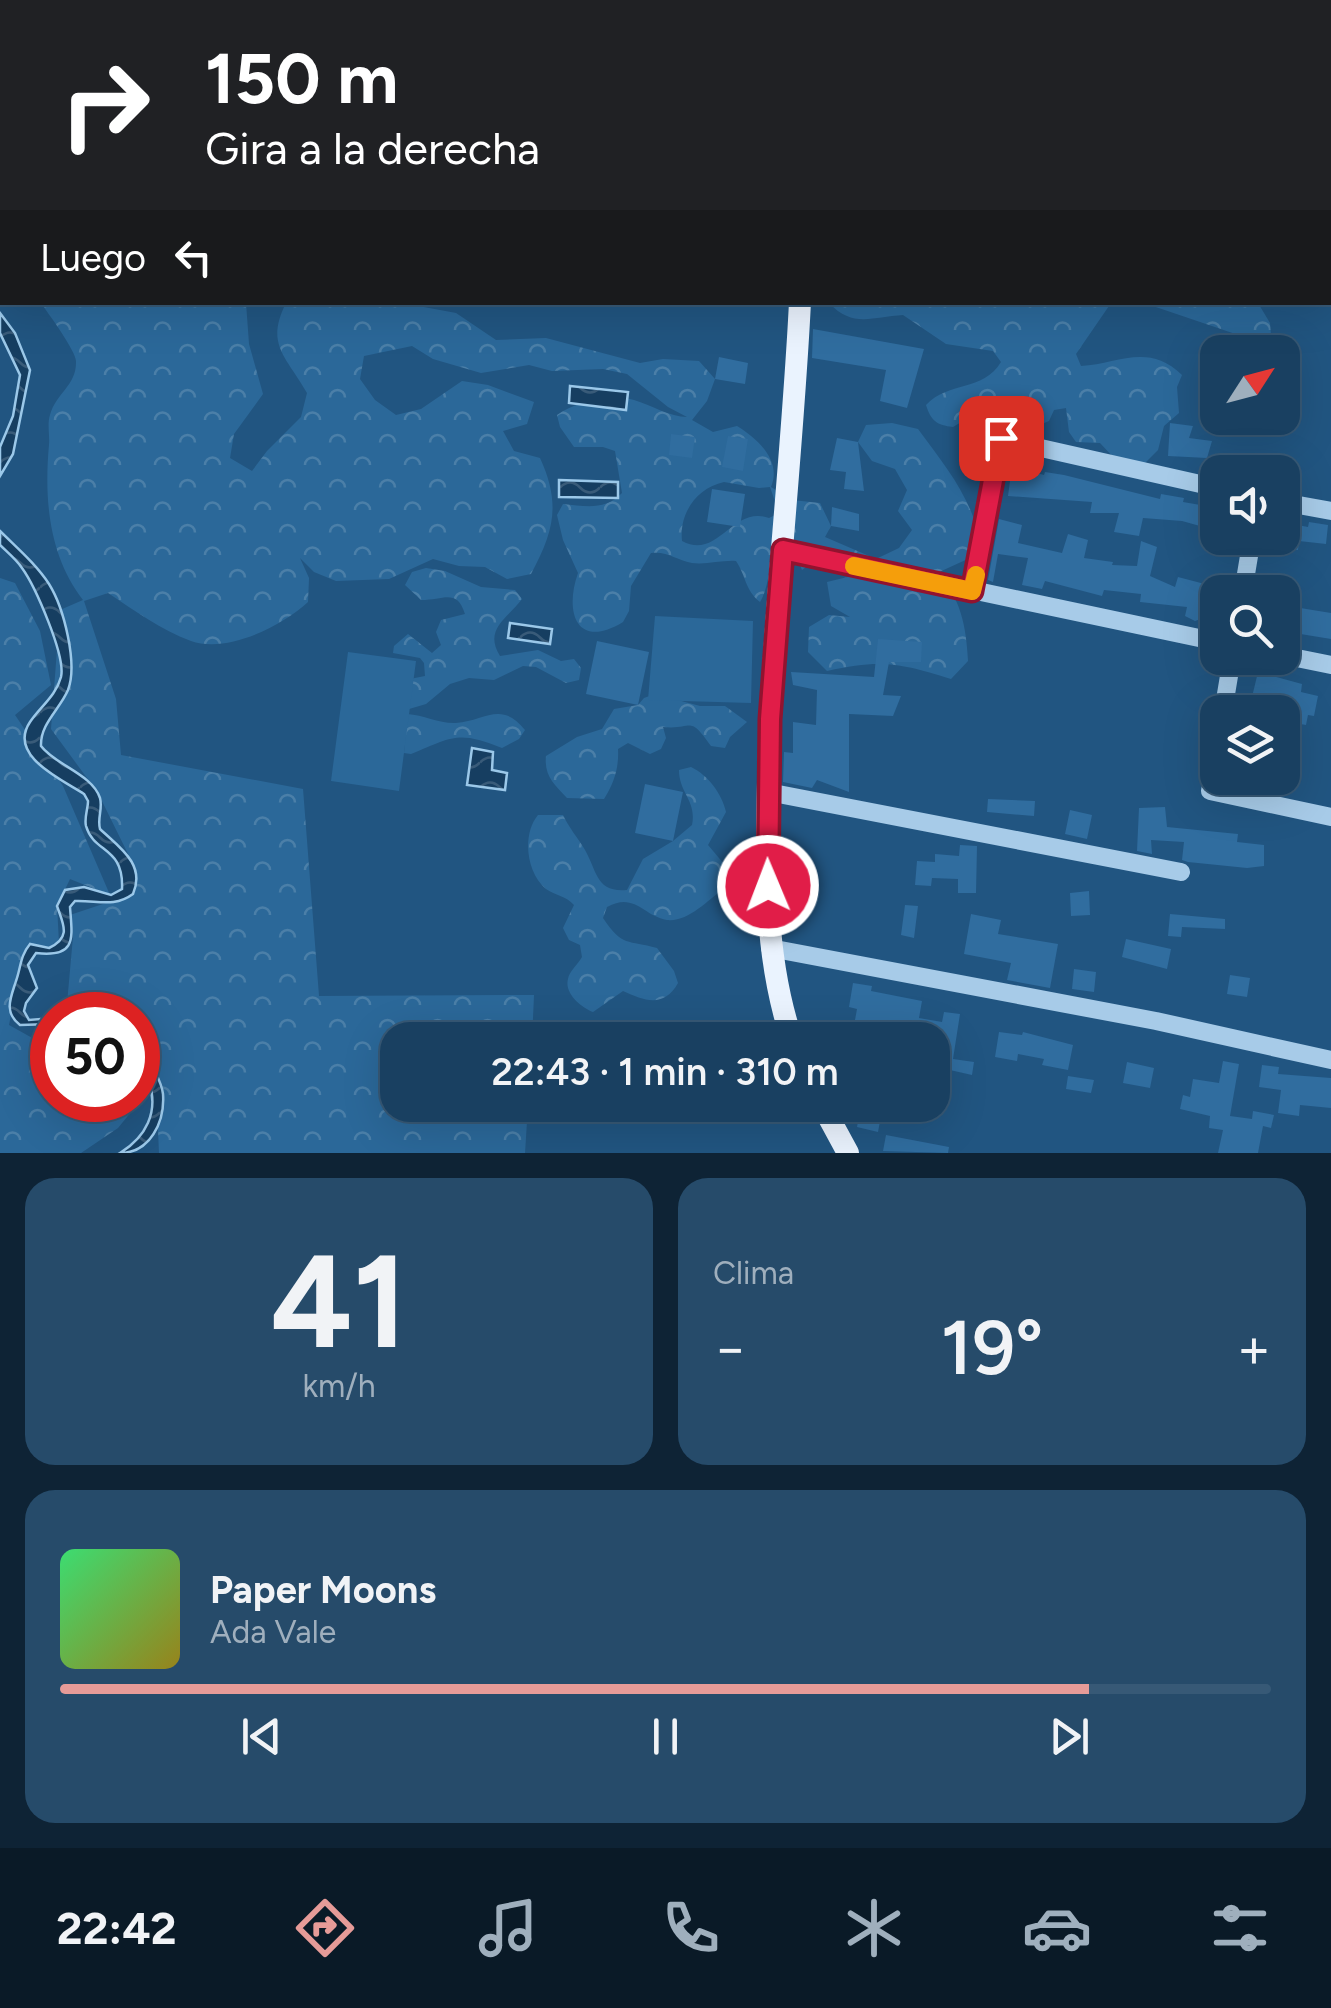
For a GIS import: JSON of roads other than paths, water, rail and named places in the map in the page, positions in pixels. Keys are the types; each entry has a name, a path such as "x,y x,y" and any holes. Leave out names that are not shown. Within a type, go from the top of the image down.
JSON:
{"main road":[{"path":"788,1022 770,948 768,792 800,305"},
{"path":"831,1122 848,1153"}],"street":[{"path":"972,591 1001,438 1200,484"},
{"path":"1300,506 1331,512"},
{"path":"783,550 1200,638"},
{"path":"1300,659 1331,665"},
{"path":"768,792 1181,872"},
{"path":"1232,795 1331,817"},
{"path":"770,948 1156,1022 1331,1060"}],"water":[{"path":"0,313 15,333 30,370 13,454 0,476 0,447 13,416 20,375 0,333"},
{"path":"570,386 628,392 626,410 569,403"},
{"path":"559,480 618,482 618,498 559,497"},
{"path":"0,531 49,584 68,636 71,679 47,724 41,746 96,790 101,802 100,829 128,857 136,874 133,894 126,898 112,902 75,901 70,907 71,936 66,949 36,953 28,965 37,988 30,992 24,1011 30,1025 20,1025 15,1020 10,1010 11,999 30,944 49,948 63,935 57,906 65,890 84,887 111,895 122,889 114,858 90,835 84,794 40,766 26,746 30,722 55,690 61,667 34,590 22,568 0,545"},
{"path":"510,623 552,629 550,644 508,638"},
{"path":"472,748 493,752 492,770 507,773 505,790 467,785"},
{"path":"160,1083 163,1094 160,1118"},
{"path":"159,1122 147,1142 131,1152 120,1153 137,1139 148,1123"}]}
